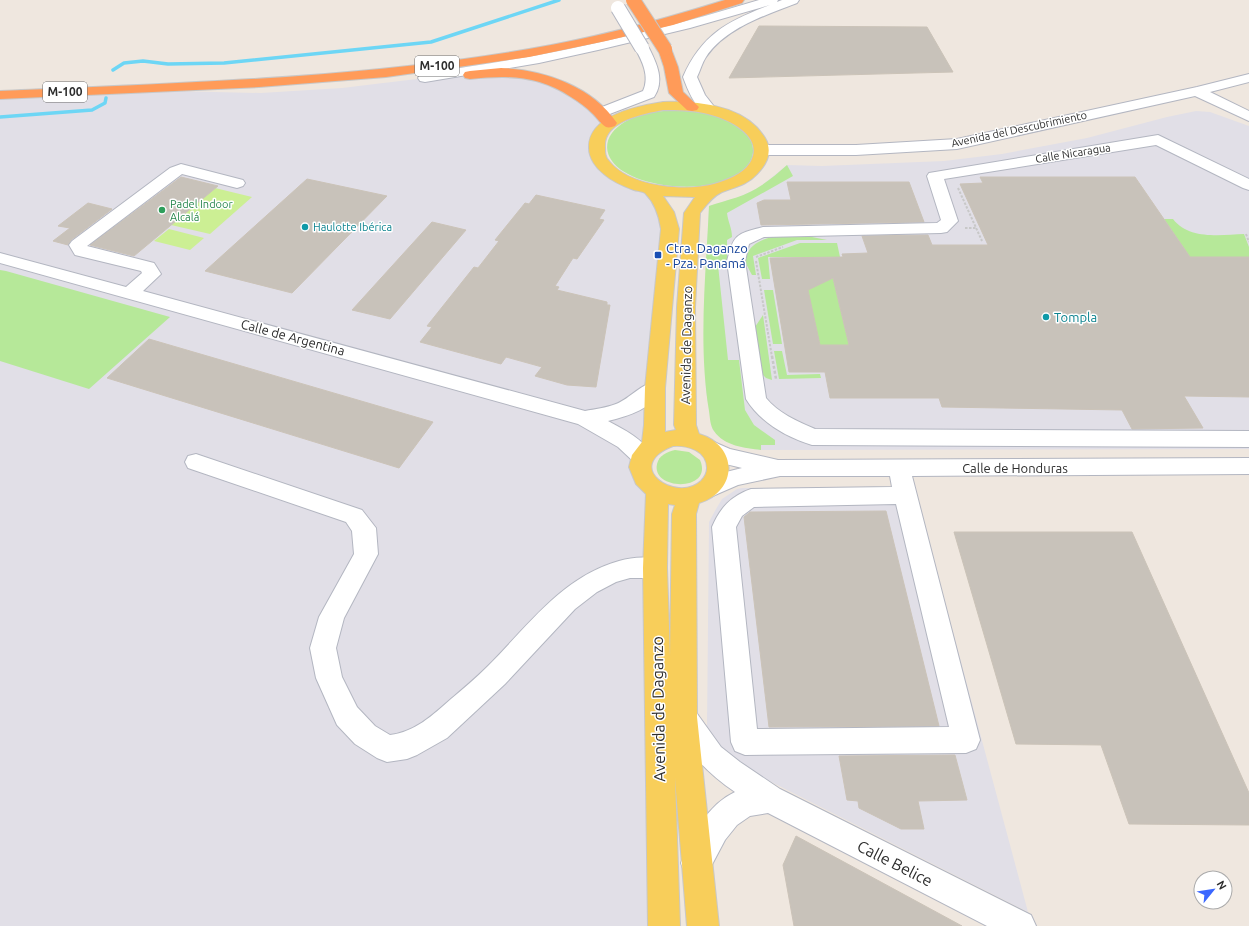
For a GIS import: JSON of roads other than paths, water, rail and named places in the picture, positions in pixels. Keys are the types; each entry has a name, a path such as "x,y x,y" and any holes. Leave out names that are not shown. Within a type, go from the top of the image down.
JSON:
{"highway":[{"path":"633,0 671,67 676,93 692,107"},
{"name":"M-100","path":"0,83 290,70 384,62 521,43 595,28 708,0"},
{"name":"M-100","path":"0,95 259,83 386,74 529,53 606,37 661,23 738,0"},
{"path":"130,90 260,93 342,88 425,78 502,72 528,75 549,80 574,91 606,118"}],"main road":[{"path":"663,106 709,109 730,116 746,126 758,137 762,150 759,162 750,173 736,182 717,188 695,192 672,192 650,189 627,182 610,172 599,160 596,147 606,118 663,106"},
{"name":"Avenida de Daganzo","path":"699,443 685,425 686,307 692,213 702,199 717,188"},
{"name":"Avenida de Daganzo","path":"648,450 656,424 655,388 670,229 666,212 650,189"},
{"path":"672,438 699,443 713,452 719,466 719,474 715,482 699,493 678,497 657,492 643,479 640,472 648,450 672,438"},
{"name":"Avenida de Daganzo","path":"657,492 655,568 664,926"},
{"name":"Avenida de Daganzo","path":"699,493 684,514 683,717 703,926"}],"street":[{"path":"425,78 538,59 613,43 772,0"},
{"path":"709,109 698,96 690,77 700,56 716,38 741,22 793,0"},
{"path":"620,2 662,50 667,92 662,100 649,108"},
{"path":"606,118 649,94 653,86 651,64 620,2"},
{"name":"Avenida del Descubrimiento","path":"762,150 856,150 957,144 1197,91 1249,78"},
{"path":"1197,91 1246,118"},
{"name":"Calle Nicaragua","path":"1249,185 1158,140 934,176 958,224 941,228 763,232 752,235 741,242 736,261 756,399 765,411 790,428 812,437 1249,439"},
{"path":"130,292 152,274 148,267 81,251 78,245 176,171 181,170 237,183"},
{"name":"Calle de Argentina","path":"0,258 130,292 585,418 626,442 648,450"},
{"name":"Calle de Argentina","path":"585,418 618,413 644,399 655,388"},
{"name":"Calle de Honduras","path":"699,443 725,456 780,468"},
{"path":"196,462 354,516 364,528 366,554 332,617 323,648 328,678 347,716 365,735 387,748 407,746 437,729 496,676 566,602 588,585 609,574 630,568 655,568"},
{"name":"Calle de Honduras","path":"699,493 734,478 780,468 1249,466"},
{"path":"899,468 906,495 966,740 745,742 724,527 729,514 739,504 751,498 906,495"},
{"name":"Calle Belice","path":"683,717 711,756 730,772 770,799 1020,926"},
{"path":"696,863 718,824 731,811 742,803 770,799"}],"waterway":[{"path":"113,70 124,63 143,61 168,64 224,63 431,42 559,0"},
{"path":"0,117 92,110 105,103 106,98"}],"place":[{"name":"Padel Indoor Alcalá","path":"162,210"},
{"name":"Haulotte Ibérica","path":"305,227"},
{"name":"Ctra. Daganzo - Pza. Panamá","path":"658,255"},
{"name":"Tompla","path":"1046,317"}]}
